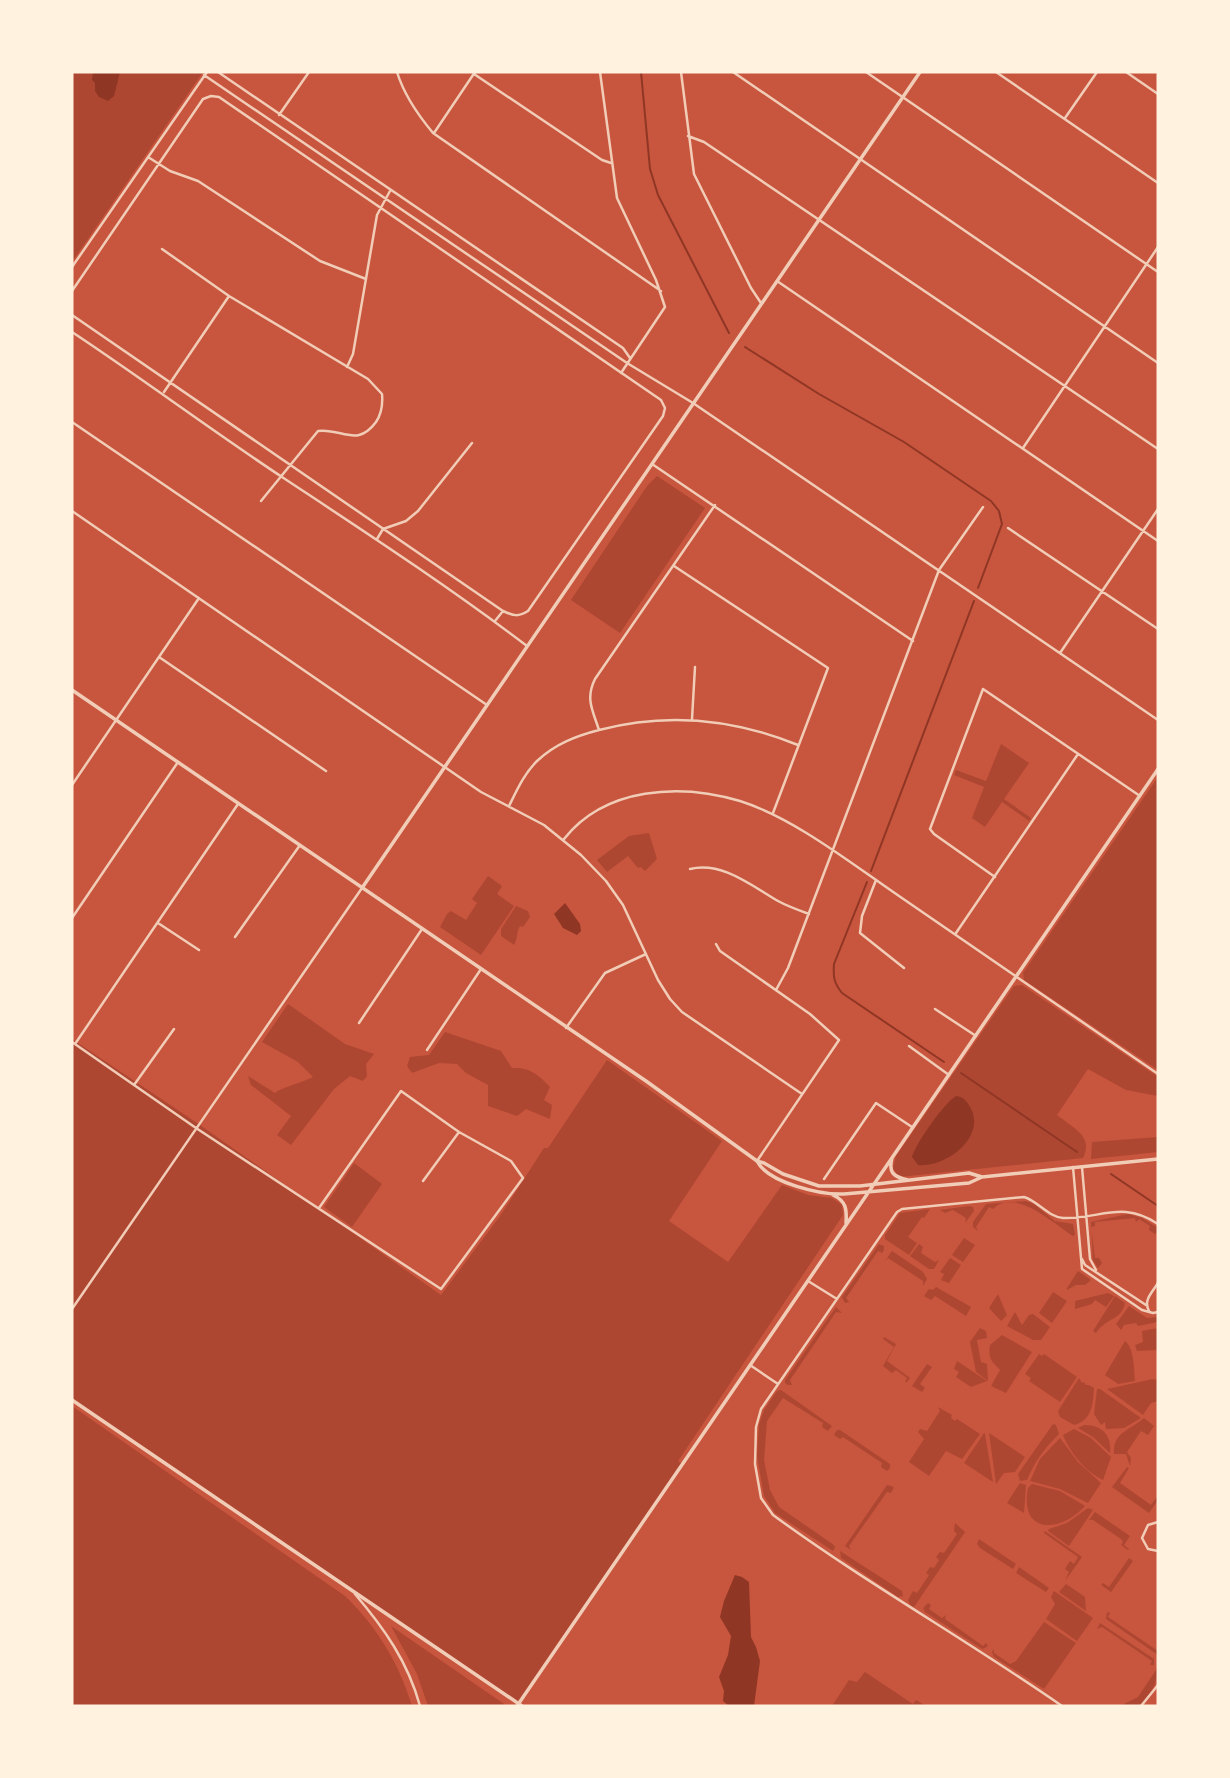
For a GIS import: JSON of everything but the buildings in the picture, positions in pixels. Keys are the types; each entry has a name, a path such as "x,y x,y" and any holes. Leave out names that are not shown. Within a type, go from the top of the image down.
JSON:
{"street":[{"path":"218,72 623,348 630,358"},
{"path":"279,115 309,72"},
{"path":"397,72 401,86 433,133 661,291"},
{"path":"600,72 617,198 661,291 665,307 621,373"},
{"path":"681,72 692,165 697,182 751,288 762,303"},
{"path":"733,72 1158,363"},
{"path":"866,72 1158,272"},
{"path":"72,1309 920,72"},
{"path":"996,72 1158,183"},
{"path":"1065,118 1097,72"},
{"path":"1126,72 1158,94"},
{"path":"72,267 205,73 627,363 693,403 1158,719"},
{"path":"433,133 475,73 602,160 611,163"},
{"path":"72,291 204,99 219,97 661,400 665,408 663,416 528,611 521,616 514,616 72,315"},
{"path":"238,110 244,101"},
{"path":"688,135 704,142 1158,449"},
{"path":"148,158 198,181 320,261 366,279"},
{"path":"347,367 353,354 380,208 390,191"},
{"path":"1023,448 1158,247"},
{"path":"162,249 229,296 368,379 378,388 383,404 378,419 370,428 358,436 318,431 261,501"},
{"path":"777,281 1158,541"},
{"path":"164,393 229,296"},
{"path":"72,332 164,393 280,476 377,539 528,646"},
{"path":"72,422 487,705"},
{"path":"377,539 383,529 406,520 418,511 472,443"},
{"path":"652,464 913,641"},
{"path":"599,730 589,699 590,690 715,505"},
{"path":"776,990 785,976 939,570 983,507"},
{"path":"1060,653 1158,509"},
{"path":"72,511 486,795 537,820 564,839 606,881 631,919 663,990 682,1012 802,1094"},
{"path":"1008,528 1158,629"},
{"path":"674,566 828,668 773,813"},
{"path":"72,785 199,598"},
{"path":"495,621 503,611"},
{"path":"159,657 326,771"},
{"path":"692,720 695,667"},
{"path":"995,877 930,829 983,689 1140,796"},
{"path":"72,690 723,1134 757,1161 783,1174 818,1186 872,1185 969,1173 982,1178"},
{"path":"509,806 524,776 540,758 570,740 599,730 650,720 692,720 747,728 798,745"},
{"path":"955,934 1078,754"},
{"path":"72,918 178,762"},
{"path":"72,1400 519,1706 894,1152 1158,769"},
{"path":"564,839 582,818 607,803 661,792 719,796 773,813 876,880 1158,1074"},
{"path":"238,803 73,1043 196,1128 441,1289 523,1178 511,1161 459,1132 401,1091 319,1208"},
{"path":"235,937 300,845"},
{"path":"690,869 699,867 730,874 809,914"},
{"path":"876,880 862,916 860,933 904,968"},
{"path":"158,923 199,950"},
{"path":"359,1023 422,929"},
{"path":"716,944 720,951 810,1014 839,1040 757,1161"},
{"path":"566,1028 605,973 647,953"},
{"path":"427,1050 481,969"},
{"path":"935,1009 976,1036"},
{"path":"134,1085 174,1029"},
{"path":"909,1046 949,1075"},
{"path":"824,1179 877,1103 912,1127"},
{"path":"423,1181 459,1132"},
{"path":"894,1152 890,1165 892,1173 898,1178 911,1181"},
{"path":"757,1161 760,1167 779,1180 831,1194 970,1183 982,1178 1158,1159"},
{"path":"1082,1166 1090,1259 1096,1270"},
{"path":"1073,1167 1081,1266 1142,1310 1158,1312"},
{"path":"831,1194 844,1204 847,1210 845,1226"},
{"path":"1062,1706 934,1621 902,1603 768,1510 760,1492 755,1464 755,1436 761,1409 897,1212 902,1209 1024,1197 1034,1200 1057,1217 1132,1211 1158,1224"},
{"path":"1081,1256 1085,1265 1096,1270 1146,1306 1149,1311"},
{"path":"808,1281 837,1299"},
{"path":"1146,1306 1158,1283"},
{"path":"750,1365 778,1384"},
{"path":"1158,1522 1148,1525 1142,1533 1148,1549 1158,1551"},
{"path":"352,1591 393,1643 406,1666 420,1706"},
{"path":"1141,1706 1158,1685"}],"shaded area":[{"path":"72,72 203,72 72,262"},
{"path":"93,72 120,72 114,96 108,101 99,97 95,91"},
{"path":"657,476 705,508 620,633 571,600 647,486"},
{"path":"1001,744 1029,763 1004,799 1031,818 1029,821 1002,802 985,827 972,818 984,787 954,775 956,770 986,781"},
{"path":"1158,777 1158,1070 1024,980 1023,973"},
{"path":"649,833 657,859 645,871 641,867 638,868 628,856 607,872 597,860 629,836"},
{"path":"488,876 502,886 497,894 514,906 481,955 440,927 451,911 466,920 477,903 472,899"},
{"path":"565,903 580,924 581,931 577,935 563,928 554,914"},
{"path":"516,906 528,911 530,917 523,927 520,926 514,945 501,936 501,929"},
{"path":"1022,985 1158,1077 1158,1096 1126,1090 1088,1069 1057,1115 1084,1138 1086,1150 1083,1158 899,1177 893,1168 896,1156 1014,986"},
{"path":"288,1004 345,1044 374,1054 366,1064 367,1076 363,1081 350,1076 334,1089 291,1145 277,1135 291,1116 251,1085 248,1076 275,1093 313,1077 298,1062 262,1042"},
{"path":"445,1032 501,1051 512,1068 528,1070 541,1078 550,1087 544,1100 552,1105 550,1119 526,1109 517,1116 488,1106 488,1085 466,1073 457,1064 439,1063 412,1073 407,1066 410,1057 429,1055"},
{"path":"72,1039 200,1125 441,1295 500,1216 544,1148 548,1148 607,1060 722,1141 669,1221 728,1262 782,1185 808,1195 832,1198 842,1205 843,1215 678,1461 684,1465 519,1706 72,1400"},
{"path":"956,1096 966,1101 974,1117 969,1138 952,1156 929,1165 918,1165 912,1157 919,1143 938,1115"},
{"path":"1158,1137 1158,1152 1091,1159 1092,1142"},
{"path":"354,1163 382,1184 352,1227 324,1207"},
{"path":"1026,1201 1055,1221 1073,1224 1075,1235 1073,1236 1034,1209 1012,1202"},
{"path":"1010,1202 1002,1203 993,1209 989,1207 976,1227 978,1231 973,1227 973,1222 986,1204"},
{"path":"973,1207 974,1211 965,1223 966,1218 953,1210 945,1213 940,1210"},
{"path":"930,1209 908,1237 917,1243 909,1255 885,1239 900,1213"},
{"path":"1128,1214 1142,1218 1158,1228 1158,1231 1155,1234 1149,1230 1150,1226 1139,1219 1136,1222 1135,1218 1095,1222 1095,1226 1091,1227 1091,1222"},
{"path":"1091,1230 1095,1258 1099,1258 1102,1263 1098,1268 1093,1260"},
{"path":"964,1238 975,1245 963,1262 952,1255"},
{"path":"879,1244 884,1246 884,1250 882,1253 878,1251 846,1298 849,1302 845,1303 842,1297"},
{"path":"919,1244 923,1247 921,1253 935,1262 939,1260 934,1269 929,1269 910,1256"},
{"path":"892,1251 923,1272 927,1279 923,1286 923,1281 888,1258 885,1261"},
{"path":"950,1258 961,1265 949,1283 941,1280 944,1274 940,1272"},
{"path":"1078,1271 1091,1280 1085,1285 1076,1285 1067,1290 1067,1288"},
{"path":"936,1287 971,1307 966,1316 935,1296 931,1300 924,1296 929,1289"},
{"path":"1053,1292 1067,1301 1052,1323 1039,1313"},
{"path":"1108,1293 1114,1296 1106,1307 1095,1300 1092,1304 1075,1309 1075,1301"},
{"path":"998,1294 1007,1315 1001,1321 989,1308"},
{"path":"1115,1296 1125,1303 1123,1309 1096,1333 1093,1331"},
{"path":"1129,1306 1147,1318 1158,1317 1158,1322 1138,1326 1136,1323 1124,1325 1121,1330 1116,1324"},
{"path":"836,1307 842,1313 836,1312 790,1380 792,1385 788,1385 785,1380"},
{"path":"1015,1312 1022,1325 1029,1315 1033,1314 1050,1327 1041,1340 1033,1340 1007,1326"},
{"path":"980,1328 986,1331 987,1338 977,1340 981,1362 987,1364 988,1381 976,1372 970,1342"},
{"path":"1158,1328 1158,1350 1137,1351 1135,1345 1143,1342 1142,1331"},
{"path":"1002,1335 1032,1352 1006,1393 991,1386 1000,1370 991,1359 990,1345"},
{"path":"884,1337 896,1344 887,1361 910,1378 907,1382 907,1378 896,1370 892,1373 883,1366 894,1347 883,1339"},
{"path":"1125,1341 1132,1354 1135,1381 1118,1384 1105,1375"},
{"path":"1039,1354 1044,1354 1077,1377 1060,1402 1029,1381 1031,1378 1025,1374"},
{"path":"957,1361 987,1381 971,1387 956,1377 959,1372 954,1369"},
{"path":"927,1364 932,1367 920,1384 925,1388 922,1392 912,1386"},
{"path":"1079,1378 1082,1383 1094,1388 1093,1400 1085,1420 1074,1425 1060,1417 1058,1411"},
{"path":"1158,1380 1158,1401 1151,1403 1143,1415 1107,1389"},
{"path":"1097,1389 1141,1418 1124,1428 1106,1429 1105,1422 1101,1425 1094,1414"},
{"path":"781,1390 832,1426 828,1431 822,1427 823,1423 783,1398 767,1421 764,1460 770,1490 779,1507 834,1545 833,1551 775,1513 764,1496 757,1456 759,1424 764,1410 777,1391"},
{"path":"72,1406 345,1596 386,1646 401,1675 412,1706 72,1706"},
{"path":"938,1407 952,1415 951,1418 955,1421 957,1419 980,1434 962,1459 946,1451 929,1476 909,1462 924,1439 918,1432 920,1429 927,1431 940,1411"},
{"path":"1144,1418 1154,1426 1148,1435 1141,1431 1127,1452 1131,1458 1130,1466 1126,1454 1114,1454 1114,1447 1123,1433"},
{"path":"1053,1424 1059,1434 1040,1456 1027,1480 1020,1481 1018,1474"},
{"path":"1084,1425 1105,1432 1110,1453 1093,1437 1078,1428"},
{"path":"1074,1429 1091,1438 1111,1457 1103,1480 1085,1467 1070,1448 1063,1435"},
{"path":"837,1430 890,1464 890,1468 887,1471 881,1467 882,1463 843,1437 840,1439 834,1435"},
{"path":"989,1433 1025,1457 1015,1472 1004,1473 996,1484"},
{"path":"985,1434 993,1482 964,1463"},
{"path":"1060,1438 1078,1462 1101,1483 1088,1503 1060,1489 1030,1481 1040,1459"},
{"path":"1127,1467 1129,1468 1120,1483 1151,1505 1156,1498 1158,1500 1149,1513 1112,1487"},
{"path":"1020,1483 1026,1485 1024,1513 1007,1503"},
{"path":"1032,1484 1060,1491 1085,1506 1065,1521 1044,1525 1030,1514 1027,1503 1028,1488"},
{"path":"887,1485 894,1487 891,1493 887,1492 849,1546 851,1550 845,1546"},
{"path":"1088,1508 1093,1510 1069,1546 1048,1531 1067,1523"},
{"path":"1095,1512 1130,1536 1124,1545 1128,1550 1121,1545 1121,1539 1089,1520"},
{"path":"955,1523 965,1532 914,1607 910,1605 908,1600 913,1591 917,1593 929,1575 926,1573 930,1567 934,1568 939,1560 936,1557 940,1552 944,1553 957,1534 954,1531"},
{"path":"1045,1531 1082,1557 1065,1581 1069,1572 1065,1569 1070,1561 1074,1564 1078,1557 1044,1533"},
{"path":"979,1539 1016,1564 1013,1569 980,1548 977,1544"},
{"path":"840,1551 902,1591 903,1596 898,1597 841,1558"},
{"path":"1129,1558 1133,1561 1111,1592 1101,1585 1103,1583 1109,1587"},
{"path":"1019,1567 1049,1588 1046,1592 1016,1573"},
{"path":"735,1575 749,1582 751,1637 760,1661 754,1706 729,1706 723,1701 724,1691 719,1677 728,1655 731,1636 720,1617"},
{"path":"1066,1584 1085,1597 1086,1611 1059,1592"},
{"path":"1054,1591 1093,1618 1077,1641 1046,1619 1055,1604 1051,1597"},
{"path":"928,1603 931,1605 929,1609 942,1618 946,1615 945,1619 983,1646 986,1643 988,1646 983,1649 979,1647 925,1612 923,1608"},
{"path":"1107,1612 1110,1613 1108,1617 1158,1651 1158,1655 1106,1619"},
{"path":"1044,1622 1076,1643 1044,1689 994,1657 992,1652 994,1649 994,1653 1010,1664 1016,1661"},
{"path":"1100,1623 1154,1659 1154,1665 1150,1665 1152,1661 1102,1627 1097,1629"},
{"path":"391,1626 507,1706 428,1706 417,1674"},
{"path":"1158,1667 1157,1677 1147,1698 1137,1706 1120,1706 1138,1697"},
{"path":"865,1672 913,1704 916,1700 926,1706 832,1706 849,1680 857,1682"}],"waterway":[{"path":"641,72 650,169 658,195 729,333"},
{"path":"745,347 819,394 904,442 991,501 999,511 1002,524 978,588"},
{"path":"871,871 974,601"},
{"path":"867,882 834,964 836,983 842,993 944,1062"},
{"path":"961,1073 1077,1152"},
{"path":"1111,1174 1158,1206"}]}
